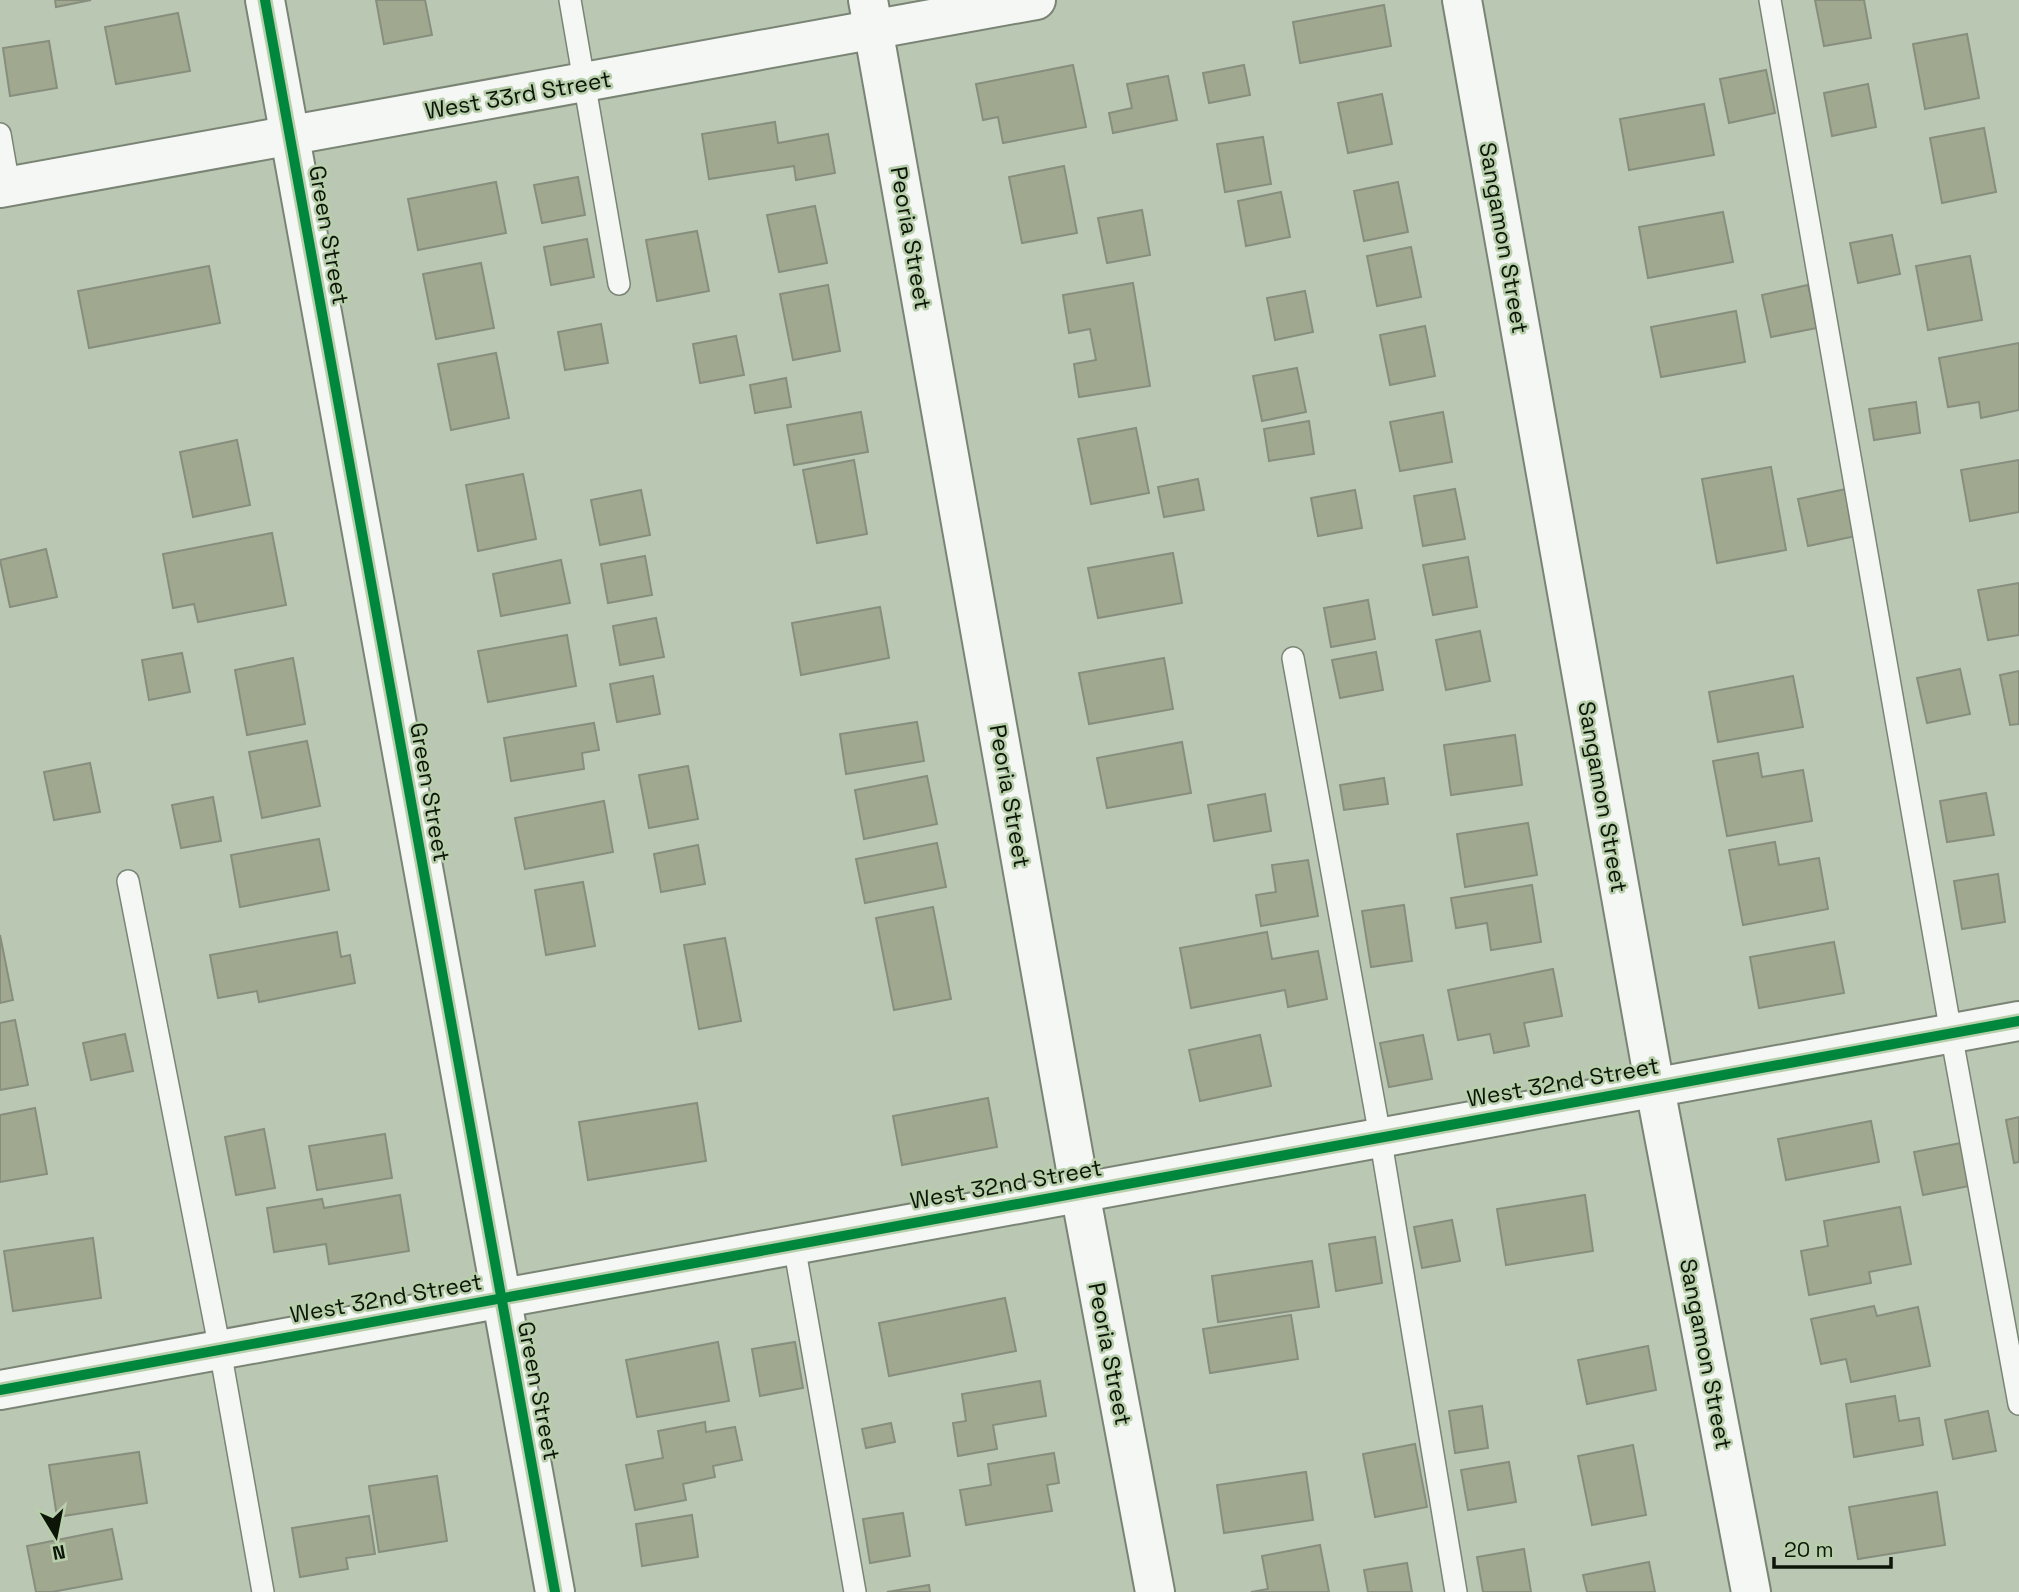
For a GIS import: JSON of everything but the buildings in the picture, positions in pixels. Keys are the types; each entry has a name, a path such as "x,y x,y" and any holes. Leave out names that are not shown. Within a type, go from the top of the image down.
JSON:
{"street":[{"name":"Green Street","path":"265,0 555,1592"},
{"name":"West 33rd Street","path":"4,187 584,83 871,15 1036,0"},
{"name":"Sangamon Street","path":"1462,0 1655,1087 1751,1592"},
{"name":"Peoria Street","path":"871,15 1080,1192 1155,1592"},
{"name":"West 32nd Street","path":"0,1390 2019,1021"}],"lane":[{"path":"570,0 618,284"},
{"path":"1770,0 1951,1033 2019,1404"},
{"path":"0,134 4,187"},
{"path":"1293,658 1380,1136 1456,1592"},
{"path":"128,881 220,1350 263,1592"},
{"path":"794,1245 855,1592"}],"cycle path":[{"path":"265,0 555,1592"},
{"path":"0,1390 2019,1021"}]}
